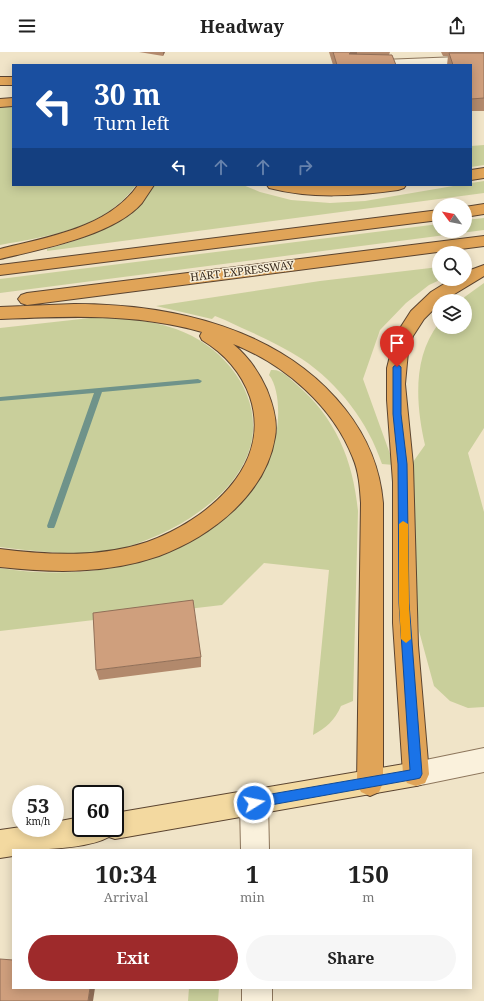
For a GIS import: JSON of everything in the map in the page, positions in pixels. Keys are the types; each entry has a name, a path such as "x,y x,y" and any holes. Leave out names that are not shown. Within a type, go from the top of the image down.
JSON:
{"highway":[{"path":"0,81 12,81"},
{"path":"0,103 12,102"},
{"path":"472,175 484,173"},
{"path":"0,254 81,232 108,220 130,205 143,192 146,186"},
{"path":"279,186 296,190 327,192 355,191 391,186"},
{"path":"472,211 484,209"},
{"path":"0,270 432,216"},
{"name":"HART EXPRESSWAY","path":"0,302 484,240"},
{"path":"416,774 404,603 403,464 397,414 398,355 404,335 418,316 433,300 453,286 484,270"},
{"path":"0,313 94,310 125,311 170,318 239,340 264,350 309,380 341,415 363,457 370,479 372,504 370,783"},
{"path":"0,558 32,562 88,563 131,556 179,537 206,521 237,493 256,466 265,437 264,410 258,391 247,371 233,354 223,345 197,330 170,318"}],"main road":[{"path":"124,825 416,774"},
{"path":"0,844 72,832"}],"street":[{"path":"382,64 484,60"},
{"path":"416,774 484,760"},
{"path":"254,803 255,849"},
{"path":"257,989 257,1001"}],"green space":[{"path":"12,106 12,186 135,186 123,200 108,212 92,221 56,234 0,245 0,107"},
{"path":"484,145 484,165 472,167 472,146"},
{"path":"484,181 484,193 446,198 432,198 432,200 47,251 47,249 80,239 101,230 132,214 131,212 147,197 152,186 245,186 260,192 291,200 330,203 365,201 453,186 472,186 472,183"},
{"path":"484,218 484,230 472,232 472,219"},
{"path":"432,225 432,237 0,293 0,279"},
{"path":"432,268 432,284 406,303 380,330 363,379 394,465 382,464 369,433 351,405 328,380 302,359 274,343 215,316 212,319 156,306 320,281"},
{"path":"484,283 484,428 468,453 484,512 484,707 468,708 450,701 434,686 419,631 412,538 413,462 425,445 418,398 420,366 424,351 432,334 472,334 472,294 469,294"},
{"path":"90,318 112,318 155,323 176,329 197,339 216,352 232,369 244,388 251,408 253,429 249,451 233,480 210,503 181,524 134,545 100,553 62,553 0,547 0,328"},
{"path":"271,370 282,372 310,397 322,411 340,441 352,474 358,511 353,701 341,706 330,723 313,735 329,570 264,563 222,605 0,631 0,568 31,572 62,573 94,571 156,557 184,545 211,528 244,499 260,475 273,445 277,429 277,399 276,390 269,375"},
{"path":"189,989 219,989 218,1001 188,1001"}],"building":[{"path":"333,52 392,55 396,64 337,64"},
{"path":"449,53 484,53 484,98 472,99 472,64 453,64"},
{"path":"193,600 201,657 96,670 93,613"},
{"path":"0,959 12,960 12,989 90,989 88,1001 0,1001"}],"waterway":[{"path":"99,390 198,381"},
{"path":"0,399 99,390"},
{"path":"51,526 99,390"}],"slow traffic":[{"path":"403,524 406,639"}],"route":[{"path":"254,803 416,774 404,603 403,464 397,414 397,367"}]}
